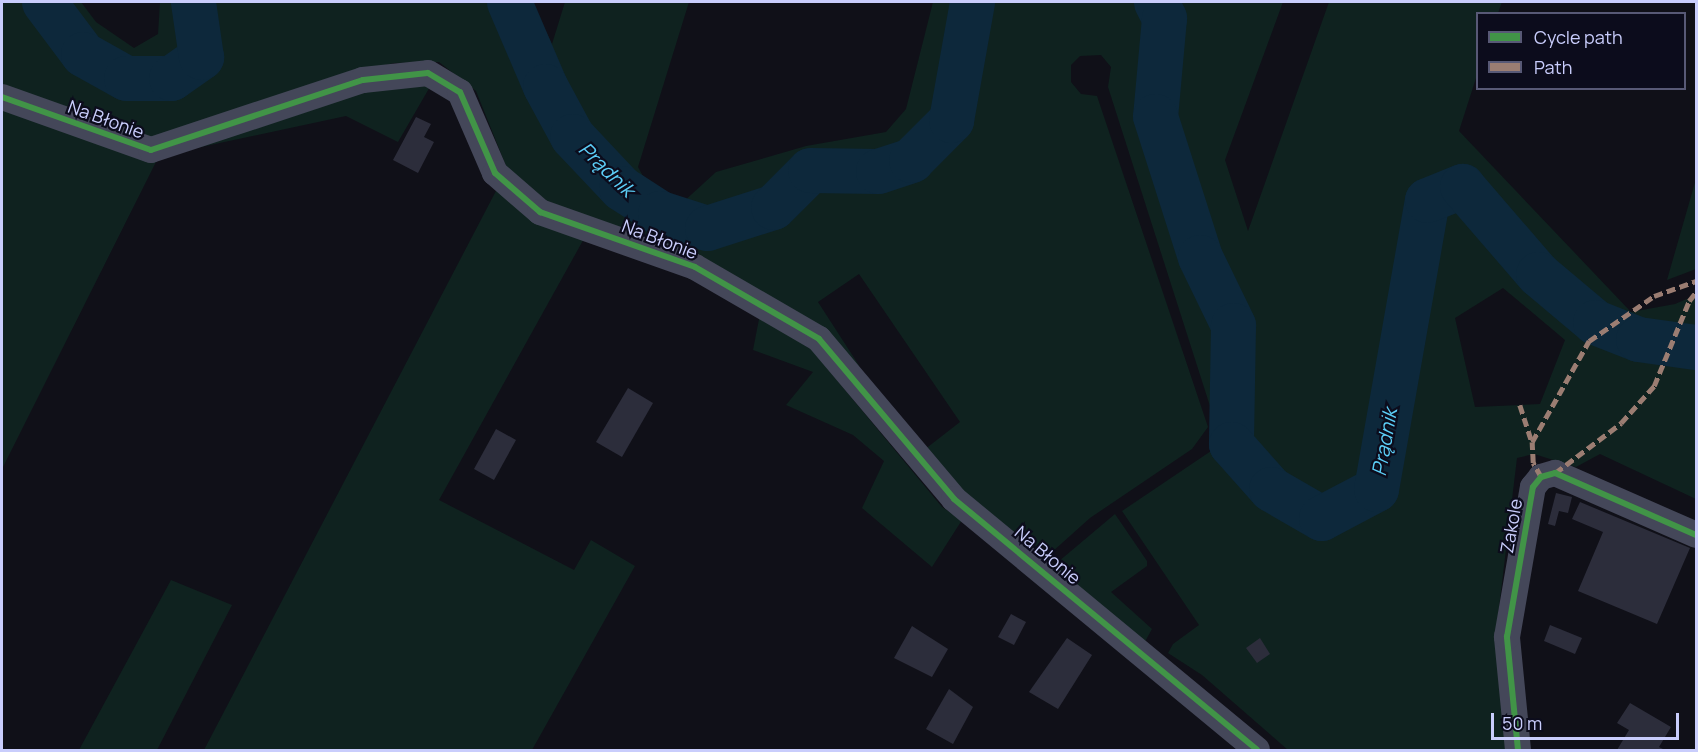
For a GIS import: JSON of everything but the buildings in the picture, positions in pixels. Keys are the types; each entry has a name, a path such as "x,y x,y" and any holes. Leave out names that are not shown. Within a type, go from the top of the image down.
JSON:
{"street":[{"name":"Na Błonie","path":"2,97 151,150 363,80 428,73 460,92 495,173 540,212 695,267 819,339 954,499 1257,750"},
{"name":"Zakole","path":"1518,750 1507,638 1533,487 1541,477 1555,473 1696,535"}],"green space":[{"path":"2,2 81,2 96,22 134,48 158,34 160,2 532,2 552,44 565,2 689,2 638,167 650,189 681,204 716,172 806,146 886,132 906,109 933,2 1283,2 1225,160 1248,231 1329,2 1502,2 1498,12 1476,12 1476,78 1459,131 1631,312 1675,304 1696,295 1696,499 1600,454 1576,467 1534,454 1517,458 1495,641 1507,750 1288,750 1202,675 1168,653 1173,644 1199,625 1122,511 1211,451 1217,428 1108,87 1111,67 1101,55 1080,56 1071,65 1071,82 1081,94 1097,96 1208,427 1192,449 1090,518 1042,561 958,489 924,450 960,422 859,274 818,302 860,367 799,316 641,240 540,198 508,171 476,91 439,62 394,63 356,72 155,141 2,87","holes":["1503,288 1565,340 1540,404 1475,407 1455,318"]},
{"path":"431,85 398,142 346,116 159,156 2,469 2,104 128,152 364,86"},
{"path":"1696,179 1696,269 1667,280"},
{"path":"497,189 586,235 439,500 574,570 591,540 635,566 532,750 204,750"},
{"path":"760,314 812,350 942,507 962,520 932,567 862,508 884,461 853,435 786,405 813,372 753,350"},
{"path":"1115,514 1147,561 1147,566 1111,592 1152,629 1142,647 1052,567"},
{"path":"171,580 232,605 157,750 79,750"}],"waterway":[{"name":"Prądnik","path":"44,2 83,54 126,78 171,78 201,57 193,2"},
{"name":"Prądnik","path":"509,2 545,86 572,136 621,188 660,213 707,228 773,207 810,170 878,171 911,160 951,120 972,2"},
{"name":"Prądnik","path":"1156,2 1164,18 1155,116 1200,257 1233,325 1231,444 1271,489 1321,518 1376,489 1427,200 1462,186 1538,274 1595,322 1638,339 1696,347"}],"marked path":[{"path":"1541,477 1533,463 1532,442 1589,341 1654,296 1696,281"},
{"path":"1555,473 1621,423 1654,386 1689,301 1696,292"},
{"path":"1520,405 1532,442"}],"cycle path":[{"path":"2,97 151,150 363,80 428,73 460,92 495,173 540,212 695,267 819,339 954,499 1257,750"},
{"path":"1518,750 1507,637 1533,487 1541,477 1555,473 1696,535"}]}
